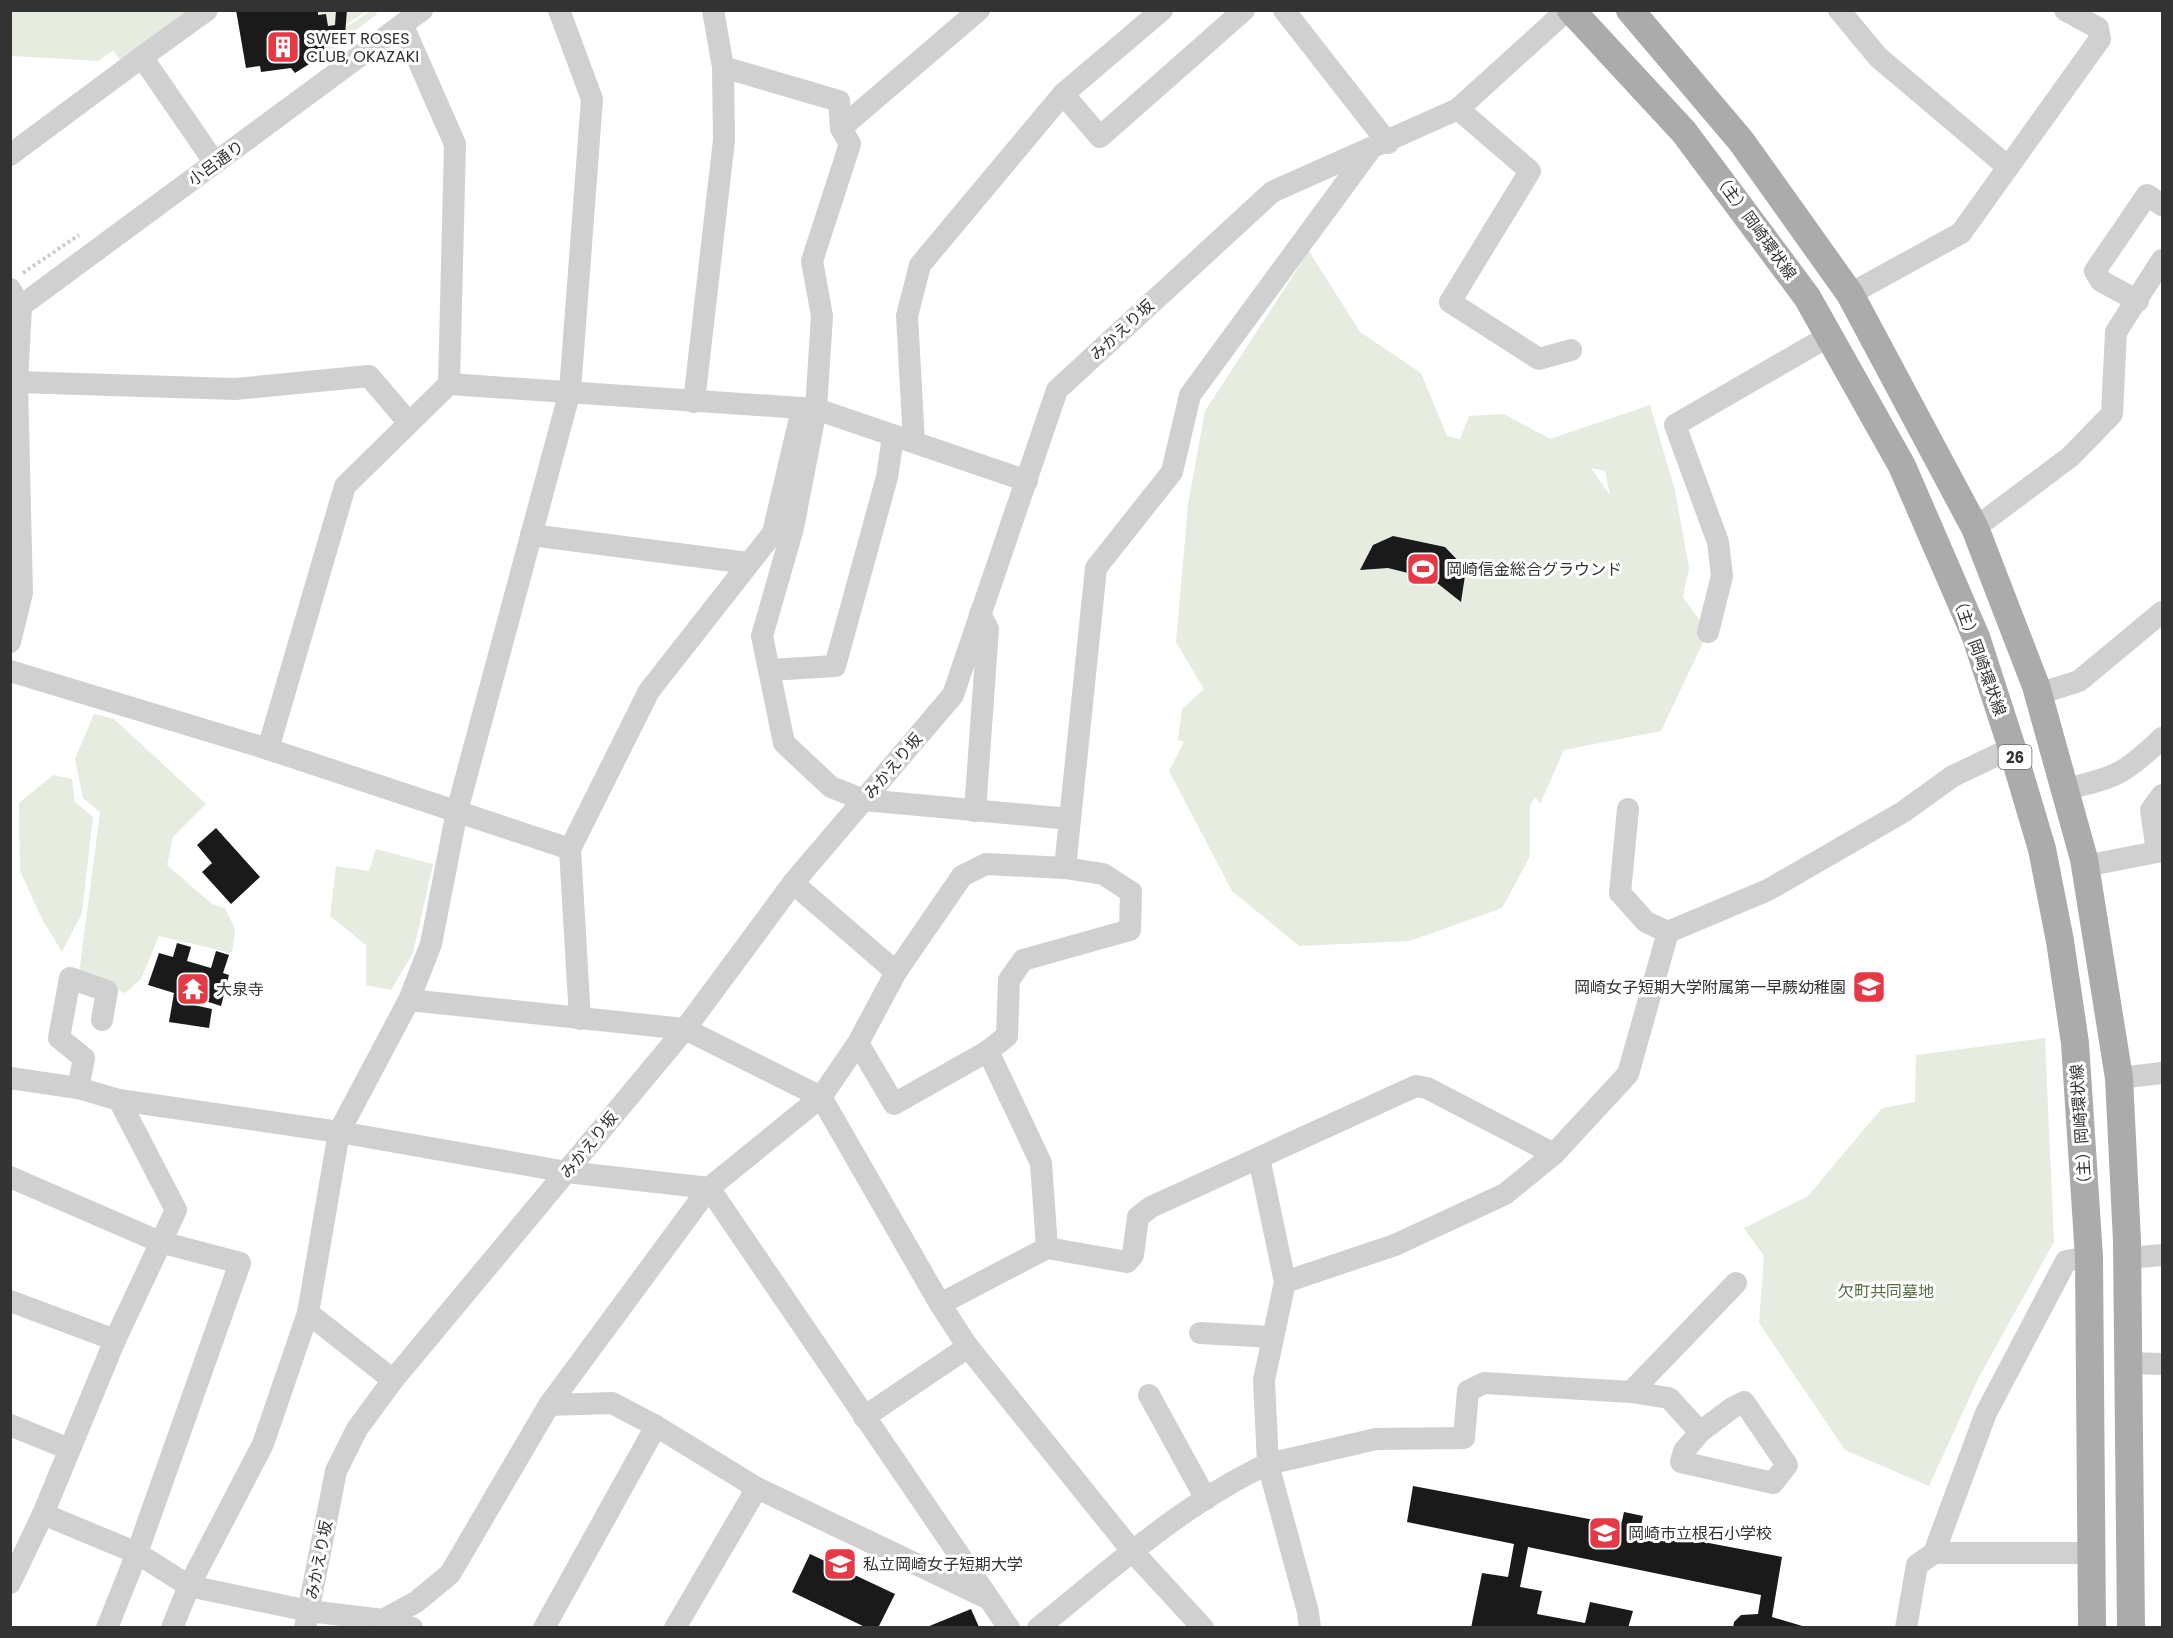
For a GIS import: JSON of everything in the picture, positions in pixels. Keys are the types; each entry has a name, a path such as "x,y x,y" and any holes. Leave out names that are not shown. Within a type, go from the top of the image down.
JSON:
{"main road":[{"name":"（主）岡崎環状線","path":"1569,10 1684,132 1807,297 1902,466 1976,637 2012,748 2043,849 2060,941 2075,1043 2089,1257 2092,1628"},
{"name":"26","path":"1630,10 1742,141 1850,294 1975,528 2038,693 2085,866 2119,1078 2127,1258 2131,1628"}],"street":[{"path":"10,155 207,10"},
{"name":"小呂通り","path":"14,304 215,163 422,10"},
{"path":"172,1628 189,1586 263,1444 308,1313 339,1132 409,1000 431,944 457,811 570,391 592,99 559,10"},
{"path":"694,402 724,140 723,68 713,10"},
{"path":"841,128 979,10"},
{"path":"770,670 835,666 887,477 904,439 907,316 920,265 1064,94 1162,10"},
{"path":"1064,94 1100,137 1244,10"},
{"path":"1065,868 1096,568 1172,472 1190,395 1379,146 1284,10"},
{"name":"みかえり坂","path":"307,1619 336,1471 357,1429 393,1380 685,1029 793,884 953,694 980,612 1028,482 1057,390 1272,192 1458,109 1569,10"},
{"path":"1839,10 1878,57 2008,167"},
{"path":"1850,294 1961,233 2100,39 2097,28 2065,10"},
{"path":"268,749 345,486 449,384 455,144 403,26"},
{"path":"142,57 215,163"},
{"path":"723,68 839,101 841,128 850,144 812,261 822,316 816,409 793,528 762,636 784,743 831,787 864,800 1070,819"},
{"path":"1458,109 1530,171 1450,302 1539,359 1571,350"},
{"path":"2138,301 2101,281 2095,271 2146,195 2163,205"},
{"path":"1975,528 2070,457 2112,414 2116,332 2163,260"},
{"path":"10,642 22,593 14,304"},
{"path":"1708,632 1722,576 1718,542 1675,425 1829,336"},
{"path":"17,382 235,389 369,376 409,423"},
{"path":"449,384 816,409 1028,482"},
{"path":"580,1019 570,849 649,691 773,533 800,418 816,409"},
{"path":"531,535 748,563"},
{"path":"975,811 988,629 980,612"},
{"path":"2038,693 2079,681 2163,612"},
{"path":"10,671 268,749 570,849"},
{"path":"2065,789 2108,780 2136,763 2163,738"},
{"path":"1628,809 1620,893 1646,922 1668,932 1768,890 1903,812 1953,776 2012,748"},
{"path":"2085,866 2160,851 2151,810 2163,795"},
{"path":"383,1620 416,1602 450,1574 549,1405 708,1188 821,1097 858,1043 896,972 962,876 986,864 1065,868 1104,874 1131,892 1130,930 1023,960 1009,980 1007,1036 988,1051 894,1104 858,1043"},
{"path":"793,884 896,972"},
{"path":"1286,1282 1395,1245 1505,1194 1554,1154 1628,1074 1668,932"},
{"path":"78,1088 84,1059 59,1038 70,978 107,991 102,1020"},
{"path":"409,1000 685,1029 821,1097 939,1304 968,1347 1133,1552 1203,1628"},
{"path":"988,1051 1041,1163 1047,1248"},
{"path":"2119,1078 2163,1073"},
{"path":"10,1078 78,1088 119,1100 339,1132 567,1172 708,1188 1009,1628"},
{"path":"939,1304 1047,1248 1127,1262 1133,1255 1138,1217 1151,1207 1416,1086 1427,1088 1554,1154"},
{"path":"10,1583 17,1550 43,1514 115,1340 177,1210 119,1100"},
{"path":"1259,1158 1286,1282 1264,1380 1268,1464 1308,1612 1310,1628"},
{"path":"10,1177 160,1242 240,1263 137,1553 106,1628"},
{"path":"2127,1258 2163,1255"},
{"path":"1906,1628 1917,1565 1934,1553 1986,1413 2066,1261 2089,1257"},
{"path":"1631,1392 1736,1284"},
{"path":"10,1301 115,1340"},
{"path":"308,1313 393,1380"},
{"path":"1200,1333 1273,1337"},
{"path":"864,1417 968,1347"},
{"path":"2128,1363 2163,1364"},
{"path":"1038,1628 1133,1552 1206,1499 1268,1464 1376,1439 1464,1438 1468,1391 1484,1383 1631,1392 1669,1398 1700,1432"},
{"path":"1149,1395 1206,1499"},
{"path":"1744,1402 1787,1466 1773,1483 1681,1462 1684,1450 1700,1432 1732,1408 1744,1402"},
{"path":"549,1405 612,1403 656,1426 757,1488 987,1598"},
{"path":"10,1425 69,1449"},
{"path":"544,1628 656,1426"},
{"path":"675,1628 757,1488"},
{"path":"43,1514 137,1553 189,1586 307,1619 383,1620 412,1628"},
{"path":"1934,1553 2091,1553"}],"green space":[{"path":"10,11 195,11 121,61 113,51 98,61 11,56"},
{"path":"318,11 336,11 335,25 328,26 326,14 318,15"},
{"path":"347,11 366,11 346,25"},
{"path":"370,11 376,11 377,14 325,54 323,39 345,35 345,28"},
{"name":"岡崎信金総合グラウンド","path":"1309,251 1360,332 1421,373 1447,436 1460,439 1469,416 1504,414 1550,439 1650,405 1675,490 1689,568 1683,597 1708,632 1661,731 1564,750 1540,804 1535,797 1530,806 1530,856 1502,908 1410,941 1299,946 1232,891 1169,771 1184,742 1178,740 1182,709 1204,689 1176,642 1188,505 1205,411","holes":["1591,468 1605,471 1610,495"]},
{"path":"94,714 114,719 206,804 173,837 167,865 212,904 225,908 235,929 232,953 159,936 141,979 125,993 79,974 100,812 83,798 75,759"},
{"path":"53,775 72,779 75,802 93,817 82,913 62,952 43,921 20,871 19,803"},
{"path":"376,849 433,864 413,953 391,990 366,985 366,945 330,916 336,866 369,871"},
{"name":"欠町共同墓地","path":"2045,1038 2054,1242 1979,1377 1929,1486 1845,1450 1759,1323 1764,1256 1744,1228 1808,1196 1882,1108 1915,1102 1916,1055"}],"building":[{"name":"SWEET ROSES CLUB, OKAZAKI","path":"236,10 318,10 318,15 326,14 328,26 335,25 336,10 347,10 345,35 323,39 325,54 295,73 291,68 261,72 260,66 246,68"},
{"path":"1393,536 1445,547 1466,569 1461,602 1432,579 1388,568 1360,570 1373,545"},
{"path":"216,828 260,877 231,904 202,872 212,863 197,845"},
{"name":"大泉寺","path":"177,943 191,947 187,961 211,968 216,951 229,955 223,973 229,975 221,1006 190,996 189,1004 212,1009 209,1028 169,1022 174,993 148,985 159,953 173,957"},
{"path":"1413,1486 1621,1525 1624,1512 1643,1516 1640,1530 1782,1557 1772,1617 1809,1628 1733,1628 1734,1622 1741,1615 1758,1614 1761,1595 1528,1547 1520,1587 1542,1591 1537,1614 1585,1623 1590,1602 1633,1611 1628,1628 1471,1628 1482,1573 1508,1577 1514,1544 1407,1522"},
{"path":"810,1554 895,1594 878,1628 867,1628 792,1592"},
{"path":"971,1609 979,1627 927,1627"}],"place":[{"name":"SWEET ROSES CLUB, OKAZAKI","path":"283,47"},
{"name":"岡崎信金総合グラウンド","path":"1423,569"},
{"name":"岡崎女子短期大学附属第一早蕨幼稚園","path":"1869,987"},
{"name":"大泉寺","path":"193,989"},
{"name":"岡崎市立根石小学校","path":"1605,1533"},
{"name":"私立岡崎女子短期大学","path":"840,1564"}]}
